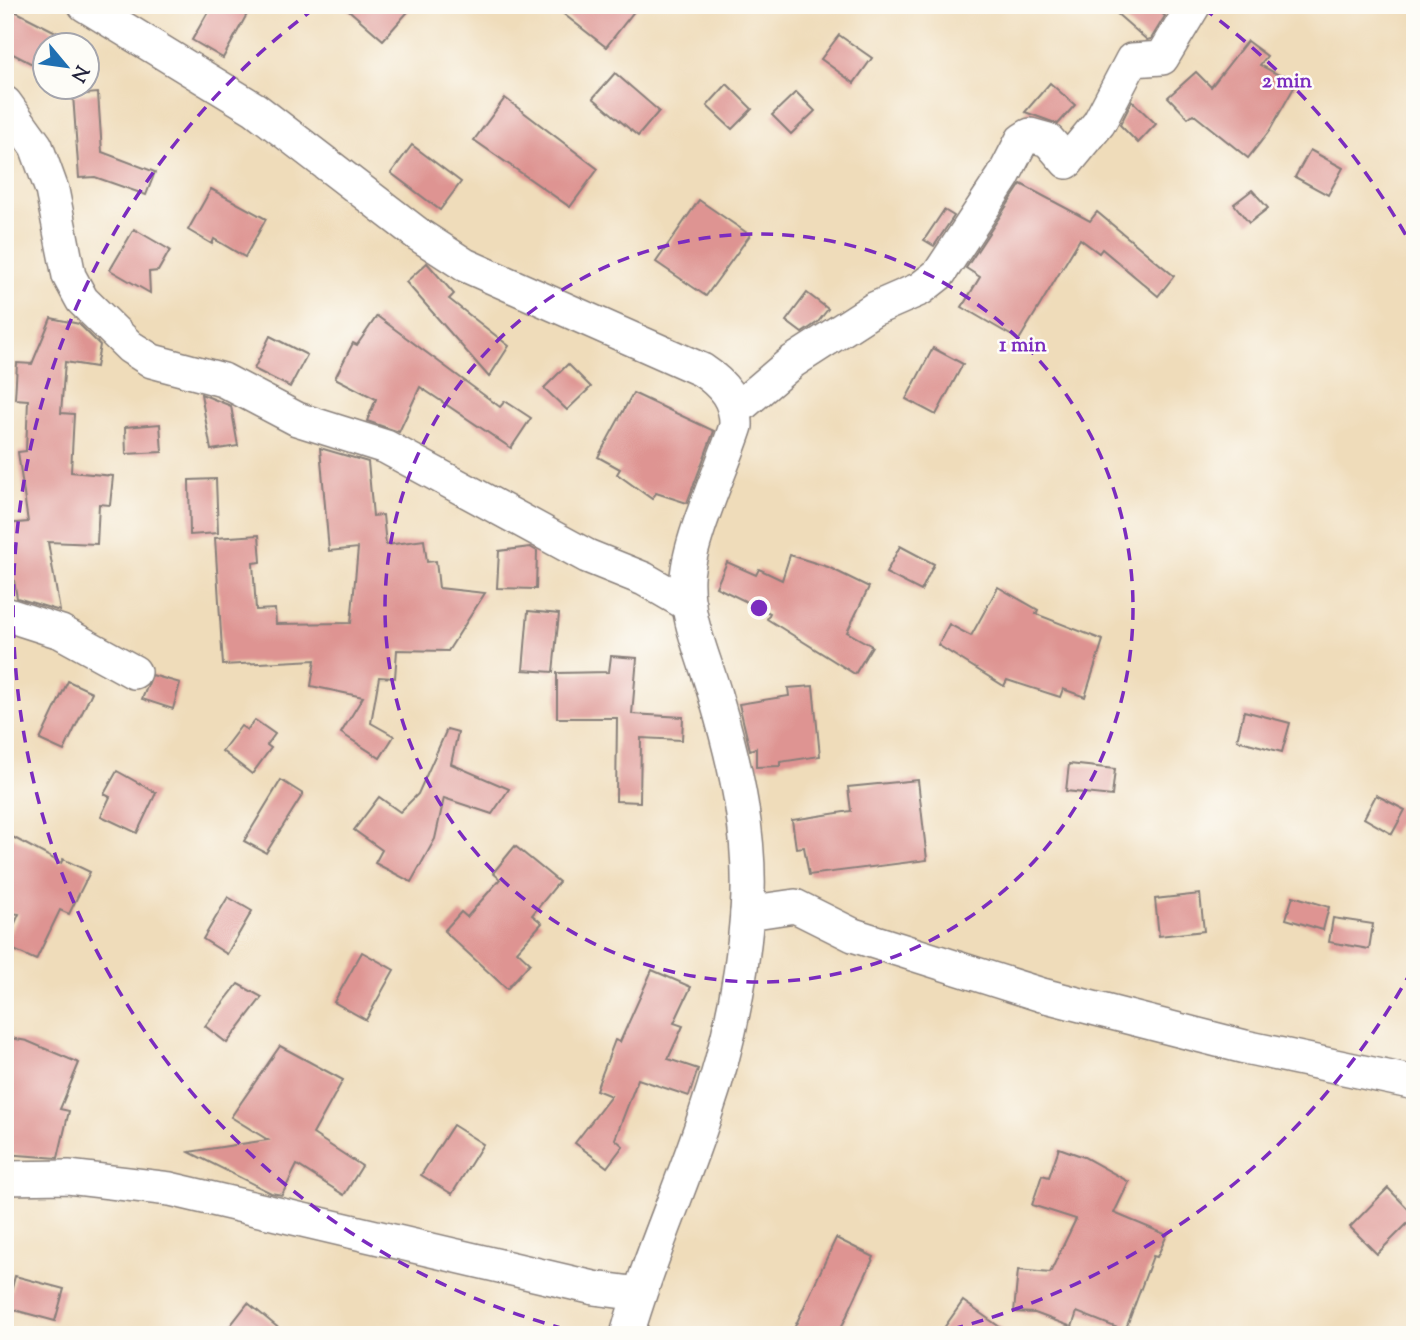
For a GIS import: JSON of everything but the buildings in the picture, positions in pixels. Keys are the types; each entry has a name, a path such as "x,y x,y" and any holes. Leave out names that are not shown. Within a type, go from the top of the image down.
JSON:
{"street":[{"path":"85,5 255,109 419,235 465,265 702,370 717,380 737,410 736,426 692,552 687,576 689,605 726,733 745,822 747,913 739,980 706,1114 639,1294 627,1335"},
{"path":"737,410 792,362 874,309 920,289 939,274 1003,177 1022,140 1030,135 1048,140 1067,162 1099,123 1132,60 1162,58 1194,5"},
{"path":"5,103 36,146 52,190 69,276 82,300 130,347 152,361 223,380 297,419 386,447 587,556 644,579 689,605"},
{"path":"5,614 61,632 134,672"},
{"path":"747,913 795,906 853,934 1054,999 1245,1046 1415,1083"},
{"path":"5,1178 68,1177 170,1189 594,1287 639,1294"}]}
